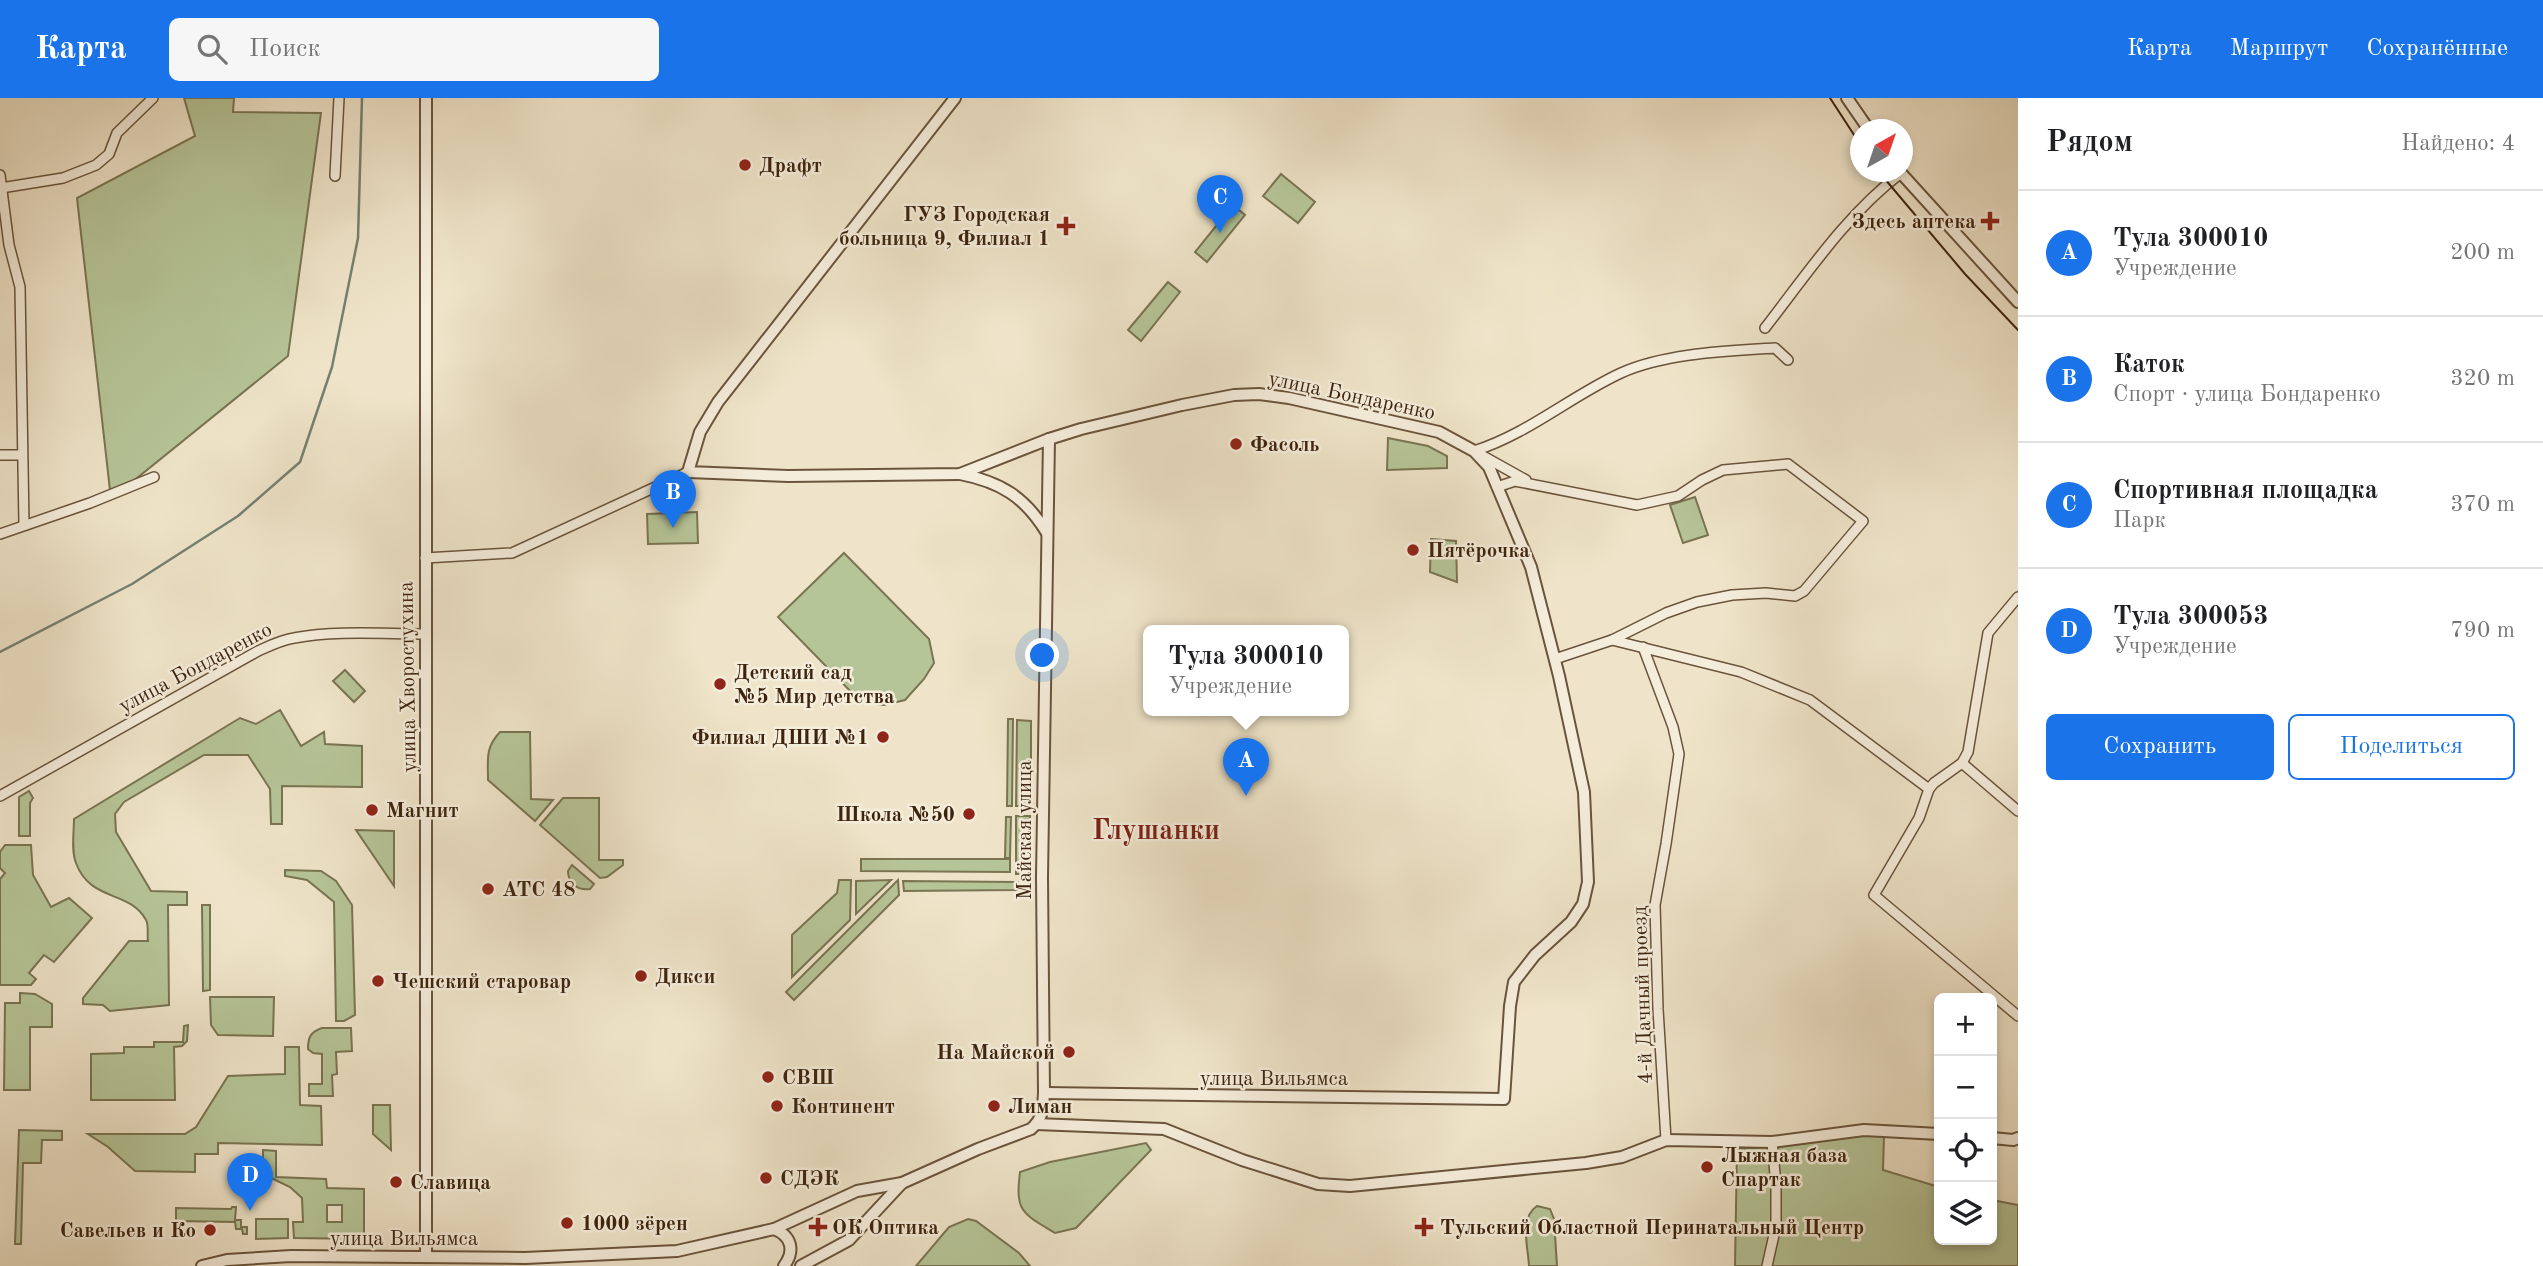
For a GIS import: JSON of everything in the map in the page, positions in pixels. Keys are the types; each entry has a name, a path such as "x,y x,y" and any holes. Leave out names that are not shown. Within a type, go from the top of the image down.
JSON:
{"street":[{"path":"1,188 63,178 96,165 109,154 117,133 153,98"},
{"path":"335,176 339,98"},
{"name":"улица Хворостухина","path":"426,98 426,1256"},
{"path":"688,472 700,432 718,402 955,98"},
{"path":"1847,98 1861,119"},
{"path":"0,175 9,245 20,287 24,525"},
{"path":"1765,328 1849,220 1888,182"},
{"path":"1910,182 2018,302"},
{"path":"1474,451 1497,444 1622,372 1662,360 1775,348 1788,360"},
{"name":"улица Бондаренко","path":"425,558 512,552 688,472 788,476 960,474 1049,439 1182,405 1234,395 1259,394 1289,398 1439,432 1474,451 1489,467 1531,567 1555,659 1584,792 1588,882 1583,904 1571,922 1535,955 1514,982 1503,1099"},
{"name":"Майская улица","path":"1036,1125 1042,1114 1044,1093 1042,877 1049,439"},
{"path":"1474,451 1534,485"},
{"path":"0,455 22,455"},
{"path":"1497,487 1516,481 1637,505 1678,496 1723,470 1788,464 1863,521 1804,591 1795,596 1766,593 1732,595 1697,602 1666,612 1612,640 1555,659"},
{"path":"960,474 986,479 1009,492 1030,510 1048,535"},
{"path":"0,534 90,503 154,477"},
{"path":"2018,597 1989,633 1968,752 1962,763 1929,789 1919,818 1874,895 2018,1016"},
{"name":"улица Бондаренко","path":"0,796 258,651 281,641 344,634 426,634"},
{"path":"1612,640 1741,672 1810,700 1929,789"},
{"name":"4-й Дачный проезд","path":"1643,647 1673,727 1679,754 1667,844 1655,905 1656,972 1666,1140"},
{"path":"1962,763 2018,811"},
{"name":"улица Вильямса","path":"1044,1093 1503,1099"},
{"path":"1036,1125 1164,1129 1242,1160 1318,1184 1350,1186 1586,1163 1622,1157 1666,1140 1772,1142 1864,1130 1934,1134"},
{"name":"улица Вильямса","path":"209,1265 227,1260 291,1256 426,1256 596,1261 677,1251 774,1229 858,1191 902,1183 1036,1125"},
{"path":"1997,1138 2018,1138"},
{"path":"1767,1266 1776,1226 1772,1142"},
{"name":"улица Вильямса","path":"801,1266 849,1240 902,1183"},
{"path":"874,1190 878,1206 876,1213"},
{"path":"774,1229 787,1237 791,1245 791,1256 784,1266"}],"green space":[{"path":"184,98 234,98 233,112 321,113 288,356 111,499 77,198 195,136"},
{"path":"1281,174 1315,202 1298,223 1263,196"},
{"path":"1233,205 1245,215 1207,262 1195,252"},
{"path":"1168,282 1180,292 1141,341 1128,330"},
{"path":"1388,438 1428,446 1447,456 1447,468 1387,470"},
{"path":"1695,497 1708,535 1683,543 1670,505"},
{"path":"697,512 698,543 648,544 647,514"},
{"path":"1431,539 1456,541 1457,582 1430,572"},
{"path":"844,553 929,639 934,663 905,700 884,705 869,703 855,696 778,617"},
{"path":"345,670 365,691 354,702 333,681"},
{"path":"280,710 301,746 324,732 325,744 362,746 362,787 282,786 282,824 271,824 270,789 248,755 204,755 124,802 115,814 116,832 151,891 187,892 187,905 168,905 169,1005 110,1011 103,1005 83,1004 83,998 129,941 148,941 148,927 139,911 100,890 82,875 74,853 74,819 240,718 256,724"},
{"path":"1008,719 1013,719 1012,806 1007,806"},
{"path":"1017,720 1031,721 1031,806 1016,806"},
{"path":"500,732 530,732 531,799 553,800 535,821 488,780 490,749"},
{"path":"29,791 33,798 30,803 30,836 19,836 19,797"},
{"path":"563,798 599,798 599,860 623,860 623,865 607,877 600,878 540,825"},
{"path":"1016,816 1030,816 1029,874 1016,874"},
{"path":"1006,817 1011,817 1010,858 1005,858"},
{"path":"356,830 394,831 394,886"},
{"path":"5,845 31,845 33,875 51,907 69,898 92,918 54,962 44,955 29,973 36,979 31,985 0,985 0,879 5,873 0,868 0,852"},
{"path":"861,859 1010,859 1010,872 861,871"},
{"path":"572,865 594,884 590,889 581,889 572,882 568,871"},
{"path":"285,870 321,871 336,881 352,905 355,1015 344,1021 336,1021 334,902 307,880 285,876"},
{"path":"839,880 851,880 850,920 792,977 792,935 837,893"},
{"path":"891,880 856,914 856,881"},
{"path":"898,880 899,895 794,1000 786,992"},
{"path":"903,881 1018,882 1017,890 904,891"},
{"path":"202,905 210,905 210,990 203,991"},
{"path":"20,993 35,994 52,1004 52,1027 30,1027 30,1090 4,1090 5,1003 20,1003"},
{"path":"210,997 274,997 273,1036 218,1035 211,1025"},
{"path":"188,1025 187,1041 182,1046 174,1047 175,1100 91,1100 91,1054 124,1053 124,1047 154,1047 154,1042 183,1042 184,1026"},
{"path":"322,1028 351,1028 352,1051 336,1052 337,1074 332,1075 333,1096 309,1096 309,1084 322,1084 322,1054 308,1049 308,1042 312,1034"},
{"path":"285,1047 299,1047 300,1105 321,1106 322,1145 218,1143 218,1154 195,1154 195,1172 135,1171 108,1147 88,1134 185,1134 196,1127 228,1076 285,1074"},
{"path":"373,1105 390,1105 391,1150 373,1134"},
{"path":"19,1130 62,1131 62,1140 42,1140 41,1163 23,1163 21,1244 15,1244"},
{"path":"1865,1135 1884,1136 1883,1170 1934,1185 1934,1245 1997,1245 1997,1201 2018,1205 2018,1266 1735,1266 1737,1149 1786,1146"},
{"path":"1146,1143 1151,1150 1076,1228 1055,1233 1023,1210 1019,1196 1020,1172 1050,1162"},
{"path":"263,1150 276,1151 276,1177 326,1179 327,1188 364,1189 364,1239 294,1238 293,1222 303,1222 302,1198 290,1187 263,1174","holes":["327,1205 342,1205 342,1222 327,1222"]},
{"path":"1537,1206 1550,1209 1554,1219 1557,1266 1529,1266 1526,1225 1531,1211"},
{"path":"236,1207 235,1220 241,1220 241,1227 247,1227 247,1234 243,1234 242,1229 236,1229 235,1222 176,1221 176,1208"},
{"path":"256,1219 288,1219 288,1238 256,1239"},
{"path":"968,1219 976,1221 1019,1253 1030,1266 916,1266 949,1227"}],"waterway":[{"path":"0,652 132,584 238,516 300,462 332,367 358,238 362,98"}],"tram line":[{"path":"1830,98 1850,129"},
{"path":"1887,182 1965,274 2018,330"}],"place":[{"name":"Драфт","path":"745,165"},
{"name":"Здесь аптека","path":"1990,221"},
{"name":"ГУЗ Городская больница 9, Филиал 1","path":"1066,226"},
{"name":"Спортивная площадка","path":"1220,233"},
{"name":"Фасоль","path":"1236,444"},
{"name":"Каток","path":"673,528"},
{"name":"Пятёрочка","path":"1413,550"},
{"name":"Детский сад №5 Мир детства","path":"720,684"},
{"name":"Филиал ДШИ №1","path":"883,737"},
{"name":"Тула 300010","path":"1246,796"},
{"name":"Магнит","path":"372,810"},
{"name":"Школа №50","path":"969,814"},
{"name":"АТС 48","path":"488,889"},
{"name":"Дикси","path":"641,976"},
{"name":"Чешский старовар","path":"378,981"},
{"name":"На Майской","path":"1069,1052"},
{"name":"СВШ","path":"768,1077"},
{"name":"Континент","path":"777,1106"},
{"name":"Лиман","path":"994,1106"},
{"name":"Лыжная база Спартак","path":"1707,1167"},
{"name":"СДЭК","path":"766,1178"},
{"name":"Славица","path":"396,1182"},
{"name":"Тула 300053","path":"250,1211"},
{"name":"1000 зёрен","path":"567,1223"},
{"name":"ОК Оптика","path":"818,1227"},
{"name":"Тульский Областной Перинатальный Центр","path":"1424,1227"},
{"name":"Савельев и Ко","path":"210,1230"}],"district":[{"name":"Глушанки","path":"1156,829"}]}
